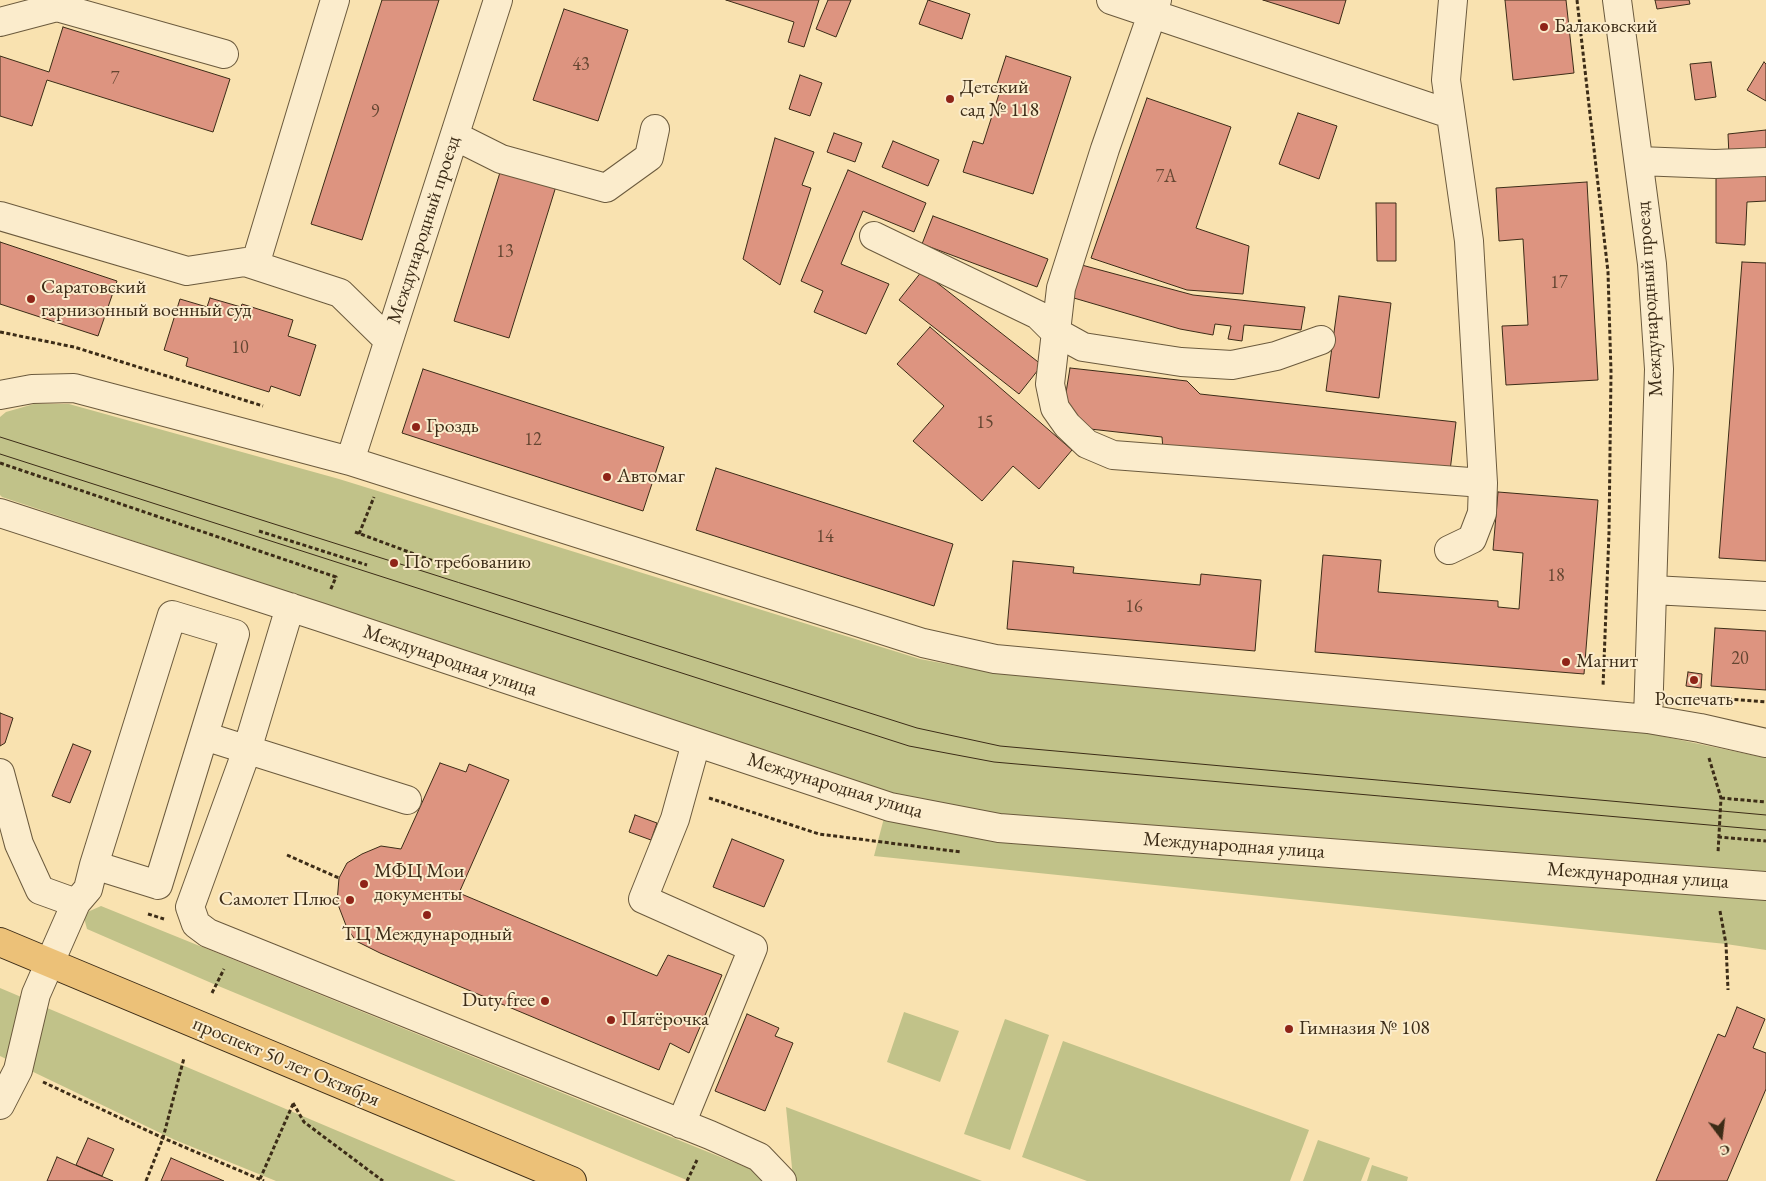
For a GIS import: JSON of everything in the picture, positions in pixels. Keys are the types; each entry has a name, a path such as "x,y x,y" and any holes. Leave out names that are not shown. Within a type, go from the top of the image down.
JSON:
{"main road":[{"name":"проспект 50 лет Октября","path":"0,942 541,1175 572,1181"}],"street":[{"path":"255,265 335,0"},
{"name":"Международный проезд","path":"350,461 498,0"},
{"path":"1111,0 1155,7 1450,114"},
{"path":"1449,550 1472,539 1482,513 1483,483 1469,241 1446,80 1453,0"},
{"name":"Международный проезд","path":"1617,0 1652,264 1659,369 1648,719"},
{"path":"0,22 57,7 224,54"},
{"path":"1155,7 1105,149 1061,288 1054,331 1050,384 1055,408 1067,425 1087,444 1113,455 1483,483"},
{"path":"455,136 501,159 606,188 649,157 655,129"},
{"path":"1639,161 1715,164 1766,162"},
{"path":"0,216 187,270 245,262 255,265 340,293 388,340"},
{"path":"874,236 1038,315 1054,331 1083,347 1181,362 1232,365 1276,356 1321,340"},
{"path":"0,395 32,389 74,388 350,461 923,643 995,659 1648,719 1700,728 1766,743"},
{"name":"Международная улица","path":"0,513 290,607 890,807 999,828 1766,886"},
{"path":"1653,590 1766,596"},
{"path":"290,607 247,750 190,907 196,924 208,933 759,1157 782,1181"},
{"path":"0,1105 18,1070 36,994 76,903 88,889 94,865 172,615 235,634 158,885 94,865"},
{"path":"204,736 407,800"},
{"path":"681,1124 753,948 643,899 675,819 696,743"},
{"path":"0,773 19,844 40,890 76,903"}],"path":[{"path":"1578,0 1608,272 1611,372 1609,533 1603,690 1593,689"},
{"path":"0,332 74,347 272,409"},
{"path":"0,463 336,577 320,617"},
{"path":"360,534 374,496"},
{"path":"259,531 367,565"},
{"path":"355,532 444,565"},
{"path":"1695,696 1766,702"},
{"path":"1704,697 1700,728 1721,798 1717,882 1720,914 1726,944 1728,990"},
{"path":"1721,798 1766,802"},
{"path":"1718,837 1766,842"},
{"path":"287,855 339,878"},
{"path":"144,913 178,924 196,924"},
{"path":"212,993 216,985"},
{"path":"146,1181 162,1138 184,1058"},
{"path":"18,1070 162,1138 262,1180 293,1103 304,1122 383,1181"},
{"path":"687,1181 693,1168"}],"green space":[{"path":"34,404 69,404 339,479 920,659 994,673 1642,732 1766,758 1766,876 1001,818 894,794 2,497 0,495 0,417 6,412"},
{"path":"884,818 1766,897 1766,950 1726,944 874,856"},
{"path":"101,906 755,1171 766,1181 689,1181 216,985 87,929 83,914"},
{"path":"0,988 456,1181 276,1181 175,1140 0,1056"},
{"path":"904,1012 959,1031 940,1082 887,1062"},
{"path":"1005,1019 1049,1035 1010,1150 964,1134"},
{"path":"1063,1041 1309,1130 1290,1181 1087,1181 1022,1157"},
{"path":"786,1107 982,1181 796,1181 793,1178"},
{"path":"1318,1140 1370,1158 1361,1181 1303,1181"},
{"path":"1372,1165 1408,1177 1407,1181 1367,1181"}],"building":[{"path":"382,0 439,0 362,240 311,224"},
{"path":"726,0 819,0 804,47 788,42 794,22"},
{"path":"828,0 851,0 836,37 816,29"},
{"path":"928,0 970,14 962,39 919,24"},
{"path":"1263,0 1346,0 1339,24"},
{"path":"1505,0 1566,0 1574,73 1513,80"},
{"path":"1655,0 1689,0 1690,4 1657,9"},
{"path":"564,9 628,30 598,121 533,100"},
{"path":"63,27 230,79 213,132 47,80 32,126 0,116 0,56 49,72"},
{"path":"1006,56 1071,77 1033,194 963,172 973,141 983,144 1000,91 995,90"},
{"path":"1711,62 1716,97 1695,100 1690,64"},
{"path":"1764,62 1766,64 1766,101 1747,90"},
{"path":"800,75 822,83 810,116 789,109"},
{"path":"1147,98 1231,127 1196,228 1249,246 1243,294 1187,290 1091,258"},
{"path":"1298,113 1337,126 1319,179 1279,164"},
{"path":"1766,130 1766,153 1729,156 1728,134"},
{"path":"834,133 862,143 855,162 827,152"},
{"path":"775,138 814,152 802,185 811,188 780,285 743,259"},
{"path":"893,141 939,160 928,186 882,167"},
{"path":"502,166 557,183 509,338 454,321"},
{"path":"848,170 926,203 914,232 863,211 841,264 889,284 866,334 814,312 823,291 801,281"},
{"path":"1766,173 1766,201 1747,202 1745,245 1716,243 1716,176"},
{"path":"1587,182 1598,380 1506,385 1502,326 1528,325 1523,239 1499,241 1496,188"},
{"path":"1376,203 1396,203 1396,261 1377,261"},
{"path":"933,216 1048,259 1037,287 922,244"},
{"path":"0,242 117,281 98,336 0,304"},
{"path":"1742,262 1766,263 1766,561 1719,558"},
{"path":"1078,264 1193,295 1305,307 1301,330 1244,325 1242,341 1228,339 1231,326 1215,324 1213,335 1180,329 1067,296"},
{"path":"922,271 1042,365 1019,394 899,300"},
{"path":"1339,296 1391,303 1379,398 1326,391"},
{"path":"210,298 241,307 242,304 293,320 288,336 316,345 300,396 271,386 269,392 186,366 188,358 164,350 180,299 207,307"},
{"path":"930,327 1072,450 1039,489 1013,466 982,501 913,441 944,406 897,364"},
{"path":"1070,368 1187,381 1200,394 1456,422 1450,471 1163,449 1162,437 1081,428 1064,405"},
{"path":"423,369 664,447 643,511 402,433"},
{"path":"716,468 953,544 934,606 696,530"},
{"path":"1498,492 1598,500 1584,674 1315,652 1323,555 1381,560 1378,592 1498,601 1498,607 1519,609 1523,553 1493,550"},
{"path":"1013,561 1074,567 1073,573 1200,585 1201,574 1261,580 1255,651 1007,629"},
{"path":"1715,628 1766,631 1766,690 1711,686"},
{"name":"Роспечать","path":"1688,672 1702,674 1701,688 1686,686"},
{"path":"0,713 13,718 5,743 0,746"},
{"path":"73,744 91,751 70,803 52,796"},
{"name":"ТЦ Международный","path":"440,763 466,772 469,764 509,780 459,893 657,976 668,955 722,975 689,1053 670,1043 659,1070 380,953 356,941 347,928 337,902 339,878 347,863 362,854 381,846 401,849"},
{"path":"635,815 657,823 651,840 629,832"},
{"path":"732,839 784,860 764,907 713,887"},
{"path":"1737,1007 1765,1019 1753,1048 1766,1053 1766,1089 1727,1181 1656,1181 1718,1034 1725,1037"},
{"path":"747,1014 779,1028 775,1036 793,1043 765,1111 715,1091"},
{"path":"88,1138 114,1149 102,1176 76,1165"},
{"path":"57,1157 89,1171 113,1181 47,1181"},
{"path":"171,1158 224,1181 161,1181"}],"tram line":[{"path":"0,437 917,728 1000,746 1766,815"},
{"path":"0,454 909,746 994,762 1766,830"}],"place":[{"name":"Балаковский","path":"1544,27"},
{"name":"Детский сад № 118","path":"950,99"},
{"name":"Саратовский гарнизонный военный суд","path":"31,299"},
{"name":"Гроздь","path":"416,427"},
{"name":"Автомаг","path":"607,477"},
{"name":"По требованию","path":"394,563"},
{"name":"Магнит","path":"1566,662"},
{"name":"Роспечать","path":"1694,680"},
{"name":"МФЦ Мои документы","path":"364,884"},
{"name":"Самолет Плюс","path":"350,900"},
{"name":"ТЦ Международный","path":"427,915"},
{"name":"Duty free","path":"545,1001"},
{"name":"Пятёрочка","path":"611,1020"},
{"name":"Гимназия № 108","path":"1289,1029"}]}
